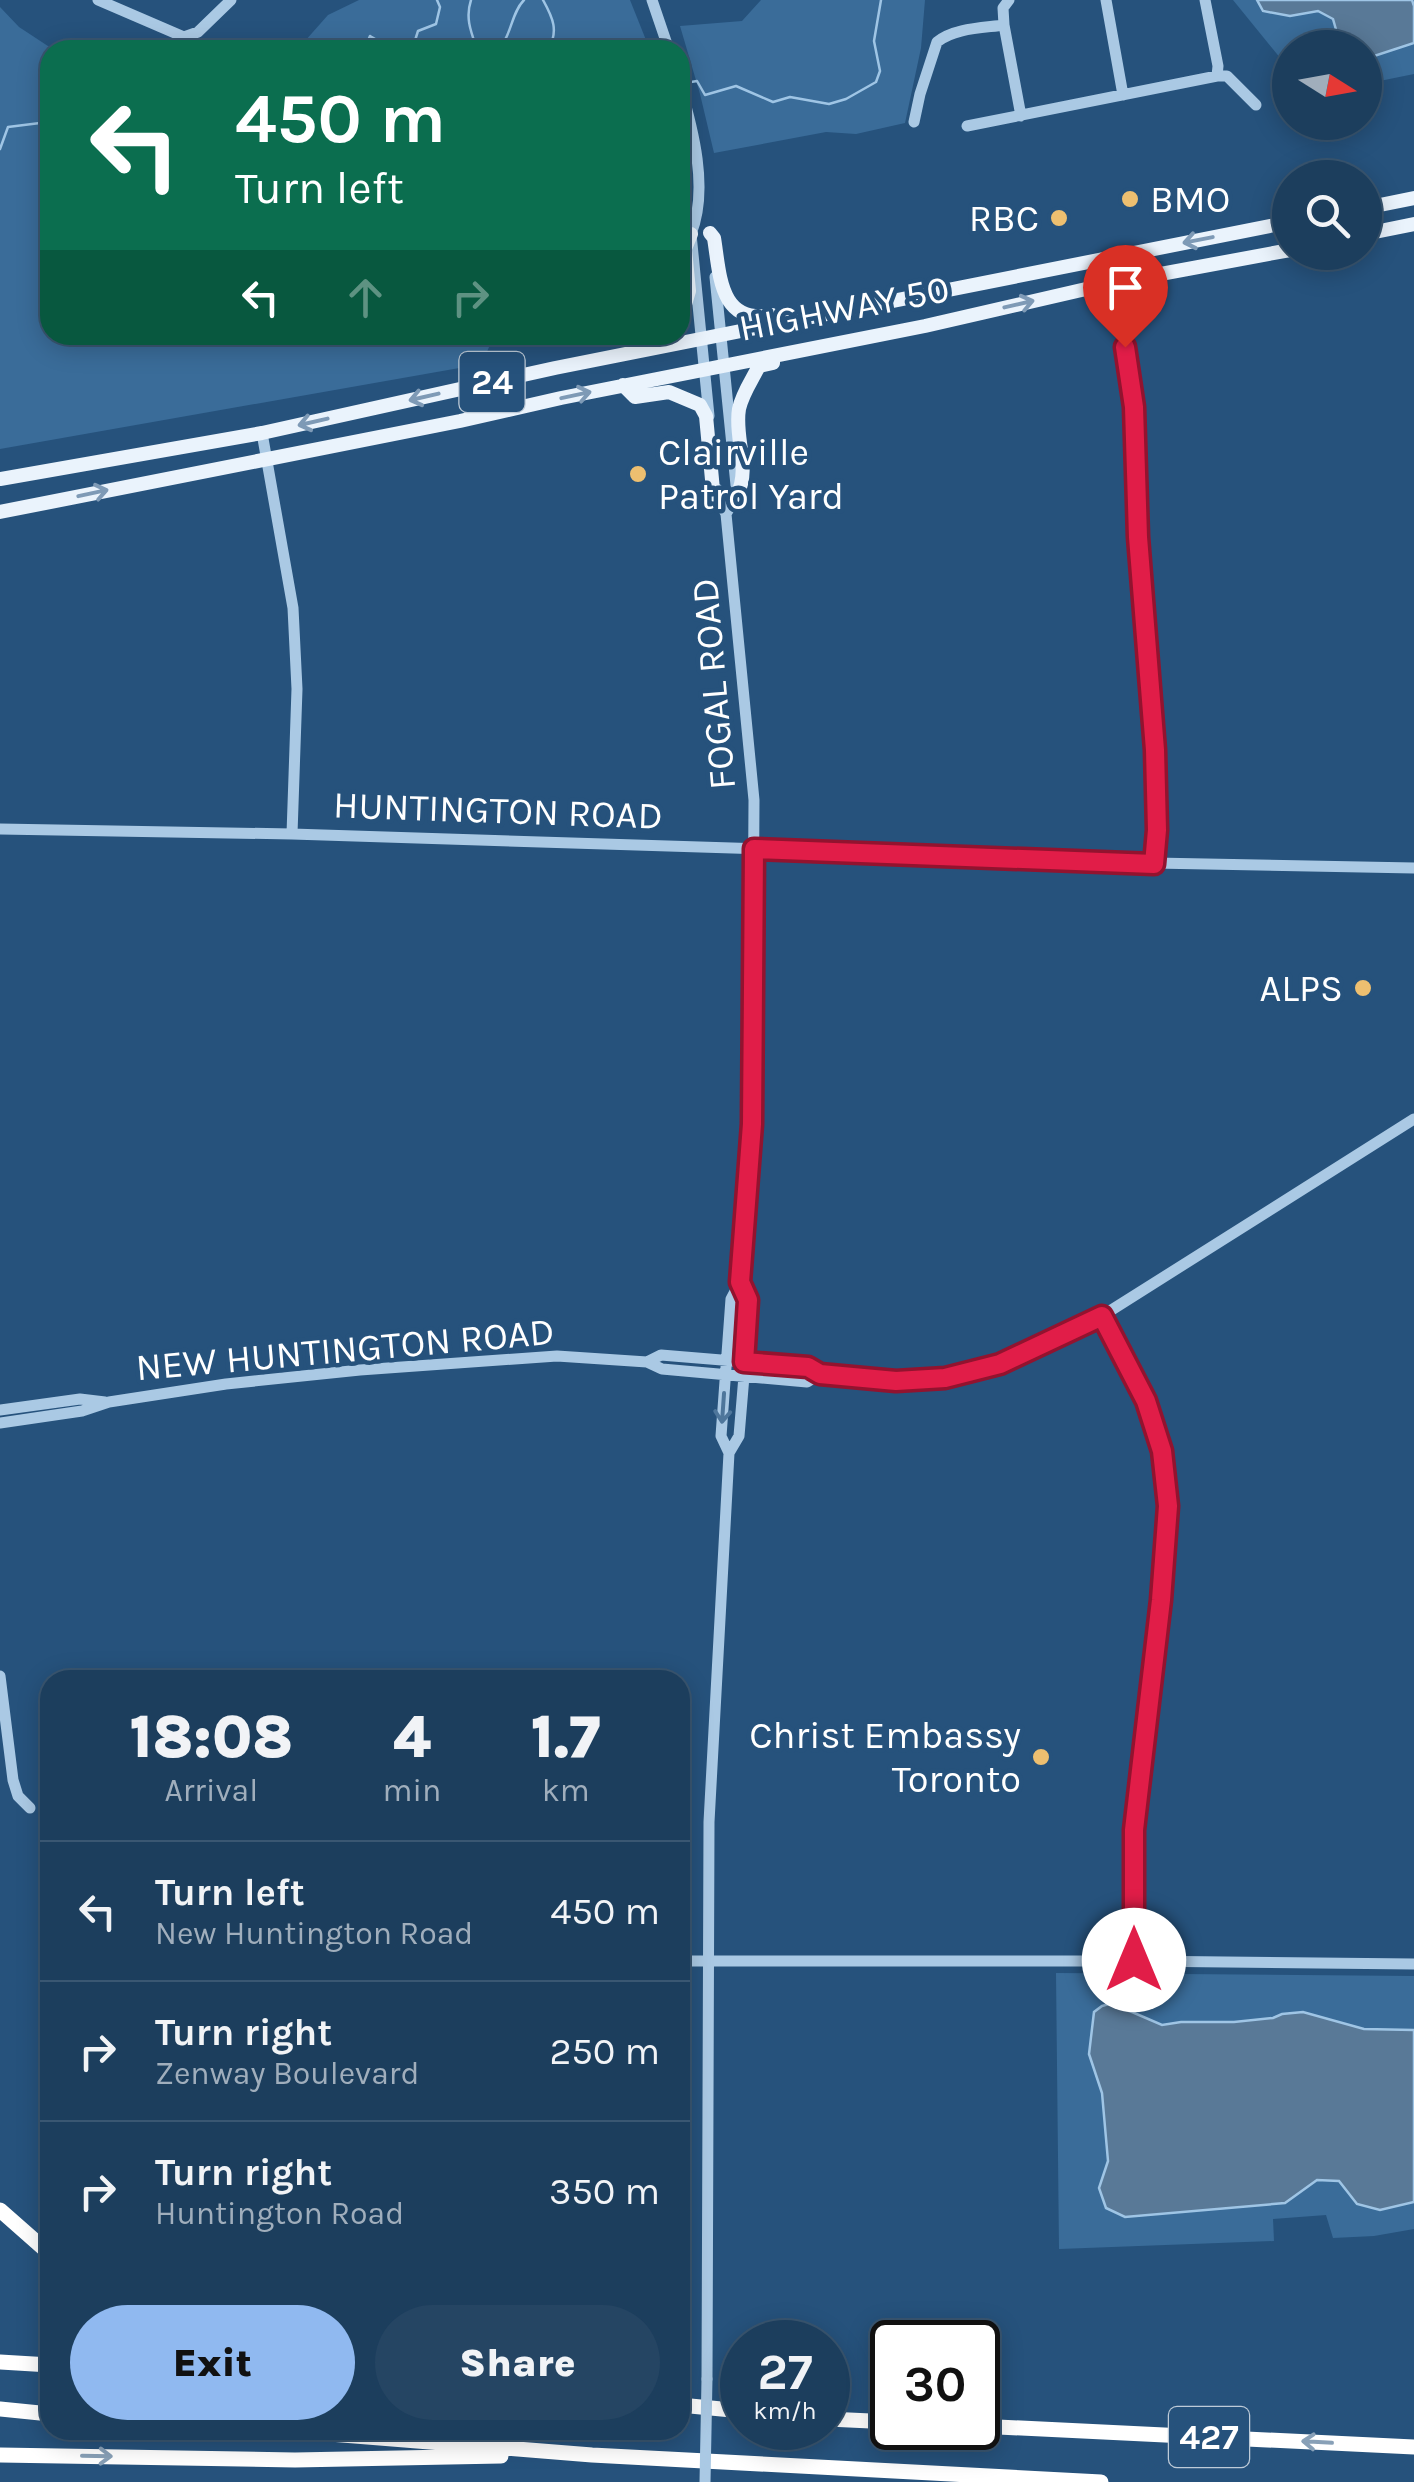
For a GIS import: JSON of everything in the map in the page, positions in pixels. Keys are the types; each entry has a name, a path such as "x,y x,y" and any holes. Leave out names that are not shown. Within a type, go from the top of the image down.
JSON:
{"highway":[{"path":"0,2210 40,2245"},
{"path":"0,2362 40,2364"},
{"path":"690,2406 720,2409"},
{"path":"0,2409 40,2413"},
{"name":"427","path":"1000,2427 1414,2447"},
{"path":"405,2440 592,2455 1101,2482"},
{"path":"0,2454 295,2460 592,2455"}],"main road":[{"path":"1382,205 1414,198"},
{"path":"1382,231 1414,224"},
{"name":"HIGHWAY 50","path":"690,340 1272,226"},
{"path":"710,233 725,299 734,307 760,317 811,307 852,308"},
{"name":"HIGHWAY 50","path":"0,512 1272,253"},
{"path":"622,354 645,345"},
{"name":"HIGHWAY 50","path":"0,479 262,433 667,345"},
{"path":"737,495 744,482 740,406 759,366 814,355 823,345"},
{"path":"623,385 634,397 669,392 700,405 706,416 713,490 718,497"}],"street":[{"path":"98,0 184,37 198,32 232,0"},
{"path":"652,0 666,40"},
{"path":"1008,0 1003,8 1004,25 1021,116"},
{"path":"1106,0 1123,95"},
{"path":"1205,0 1217,76"},
{"path":"914,122 934,46 939,40 956,32 1004,25"},
{"path":"968,126 1217,76 1226,76 1256,105"},
{"name":"FOGAL ROAD","path":"690,122 698,175 698,217 691,234 718,497 726,514 754,800 752,1124 740,1282"},
{"path":"698,217 710,233 737,495 726,514"},
{"path":"1112,283 1134,407 1138,537 1155,750 1154,864"},
{"path":"262,433 293,608 296,688 292,834"},
{"name":"HUNTINGTON ROAD","path":"0,829 292,834 1154,864 1414,868"},
{"name":"NEW HUNTINGTON ROAD","path":"0,1423 226,1384 557,1356 647,1362 662,1369 726,1367 744,1362 896,1381 965,1374 1000,1364 1102,1316 1414,1118"},
{"path":"729,1453 740,1436 744,1376 748,1300 740,1282"},
{"path":"705,2482 709,1822 729,1453 721,1436 731,1300 740,1282"},
{"path":"1102,1316 1146,1401 1162,1451 1168,1506 1134,1830 1134,1960"},
{"name":"NEW HUNTINGTON ROAD","path":"726,1367 744,1376 807,1382 820,1374"},
{"name":"NEW HUNTINGTON ROAD","path":"0,1410 80,1400 109,1402"},
{"path":"0,1676 14,1780 18,1796 30,1808"},
{"path":"690,1961 1414,1964"}],"shaded area":[{"path":"359,0 630,0 646,40 306,40 328,15"},
{"path":"761,0 925,0 921,48 905,123 856,134 826,132 714,153 690,60 690,40 684,40 680,26 742,21"},
{"path":"1233,0 1414,0 1414,74 1382,81 1382,30 1272,30 1272,48"},
{"path":"1257,0 1412,0 1414,43 1382,53 1382,30 1336,30 1333,19 1318,11 1290,16 1263,11"},
{"path":"0,7 19,27 40,41 40,345 490,345 482,364 0,449"},
{"path":"1056,1973 1414,1976 1414,2229 1333,2238 1326,2215 1273,2219 1274,2241 1059,2249"},
{"path":"1109,2004 1162,2025 1234,2022 1303,2012 1364,2029 1414,2030 1414,2202 1380,2210 1357,2204 1339,2181 1317,2180 1285,2203 1125,2217 1106,2208 1099,2188 1108,2161 1102,2093 1089,2054 1094,2012"}],"waterway":[{"path":"415,40 418,31 436,24 440,7 437,0"},
{"path":"471,0 474,40"},
{"path":"505,40 524,0"},
{"path":"543,0 553,25 552,40"},
{"path":"690,82 697,81 705,95 736,86 773,102 790,97 829,104 846,99 876,82 880,71 874,41 881,0"},
{"path":"368,40 370,36 377,40"},
{"path":"0,149 8,127 40,123"}],"place":[{"name":"BMO","path":"1130,199"},
{"name":"RBC","path":"1059,218"},
{"name":"Clairville Patrol Yard","path":"638,474"},
{"name":"ALPS","path":"1363,988"},
{"name":"Christ Embassy Toronto","path":"1041,1757"}],"route":[{"path":"1125,347 1134,407 1138,537 1155,750 1154,864 754,849 752,1124 740,1282 748,1300 744,1362 808,1367 820,1374 896,1381 961,1375 1000,1364 1102,1316 1146,1401 1162,1451 1168,1506 1134,1830 1134,1960"}]}
